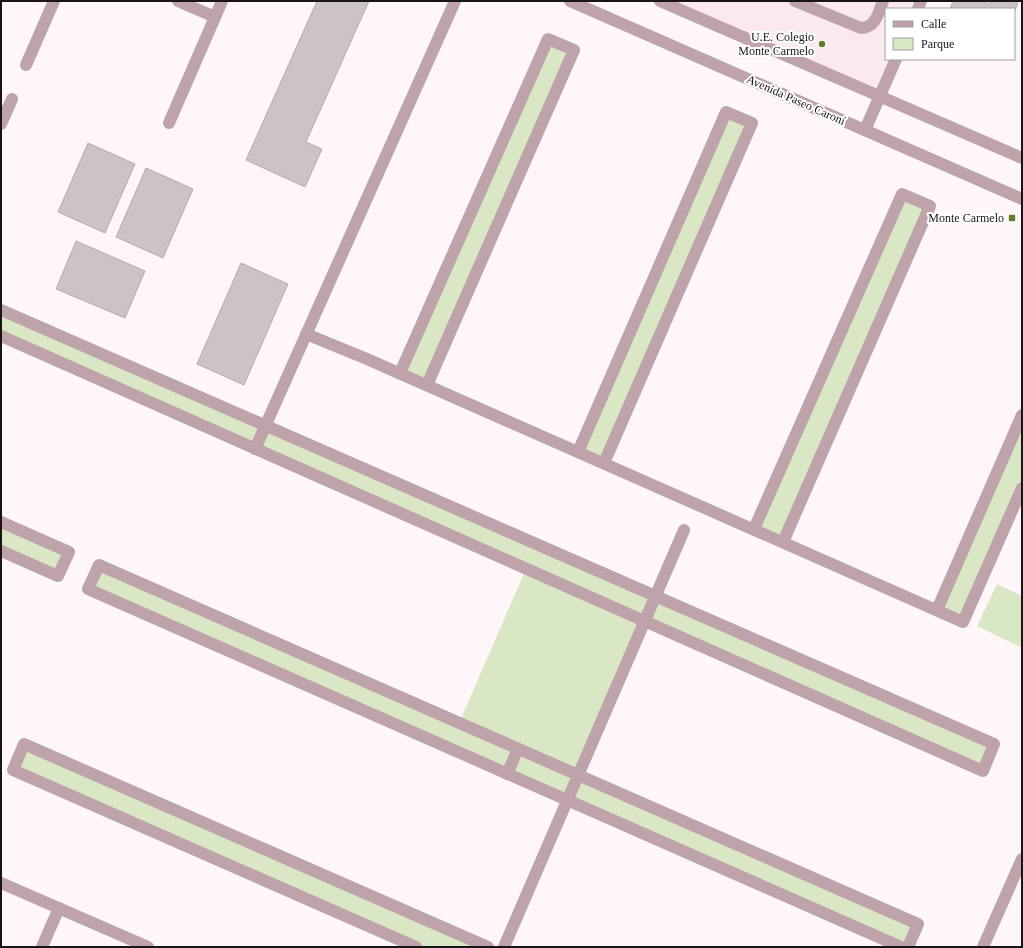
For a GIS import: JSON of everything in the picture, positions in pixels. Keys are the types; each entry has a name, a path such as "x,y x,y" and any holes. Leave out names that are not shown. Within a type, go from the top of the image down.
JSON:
{"street":[{"path":"26,65 54,1"},
{"path":"178,1 215,17"},
{"path":"169,123 222,1"},
{"path":"255,449 455,1"},
{"name":"Avenida Paseo Caroní","path":"570,1 1022,199"},
{"path":"660,1 1022,158"},
{"path":"795,1 861,28 871,26 883,1"},
{"path":"400,373 548,39 574,50 427,385"},
{"path":"864,130 896,60"},
{"path":"1,124 12,99"},
{"path":"578,452 726,112 752,123 604,463"},
{"path":"754,529 902,194 930,206 783,542"},
{"path":"1,310 994,744 983,771 1,336"},
{"path":"306,334 400,373 964,622 1022,488"},
{"path":"936,610 1022,415"},
{"path":"1,522 69,552 58,576 1,551"},
{"path":"504,947 684,530"},
{"path":"901,947 88,589 96,571 99,565 918,924 908,947"},
{"path":"416,947 14,770 24,744 488,947"},
{"path":"507,774 518,749"},
{"path":"983,947 1018,880 1022,859"},
{"path":"1,883 148,947"},
{"path":"42,947 59,908"}],"shaded area":[{"name":"U.E. Colegio Monte Carmelo","path":"660,1 921,1 918,8 885,8 885,60 896,60 879,96"}],"green space":[{"path":"548,39 574,50 427,385 400,373"},
{"path":"726,112 752,123 604,463 578,452"},
{"path":"902,194 930,206 783,542 754,529"},
{"path":"1,310 994,744 983,771 645,621 578,775 918,924 908,947 88,589 99,565 459,723 526,569 1,336"},
{"path":"1022,415 1022,488 963,622 937,610"},
{"path":"1,522 69,552 58,576 1,551"},
{"path":"997,584 1022,596 1022,648 977,626"},
{"path":"24,744 488,947 416,947 13,770"}],"building":[{"path":"317,1 369,1 306,142 322,149 305,187 246,160"},
{"path":"953,1 983,1 989,4 991,1 1014,1 1018,3 1015,10 1015,8 950,8"},
{"path":"88,143 135,164 105,233 58,212"},
{"path":"146,168 193,189 163,258 116,237"},
{"path":"76,241 145,271 125,318 56,289"},
{"path":"241,263 288,284 244,385 197,364"}],"place":[{"name":"U.E. Colegio Monte Carmelo","path":"822,44"},
{"name":"Monte Carmelo","path":"1012,218"}]}
